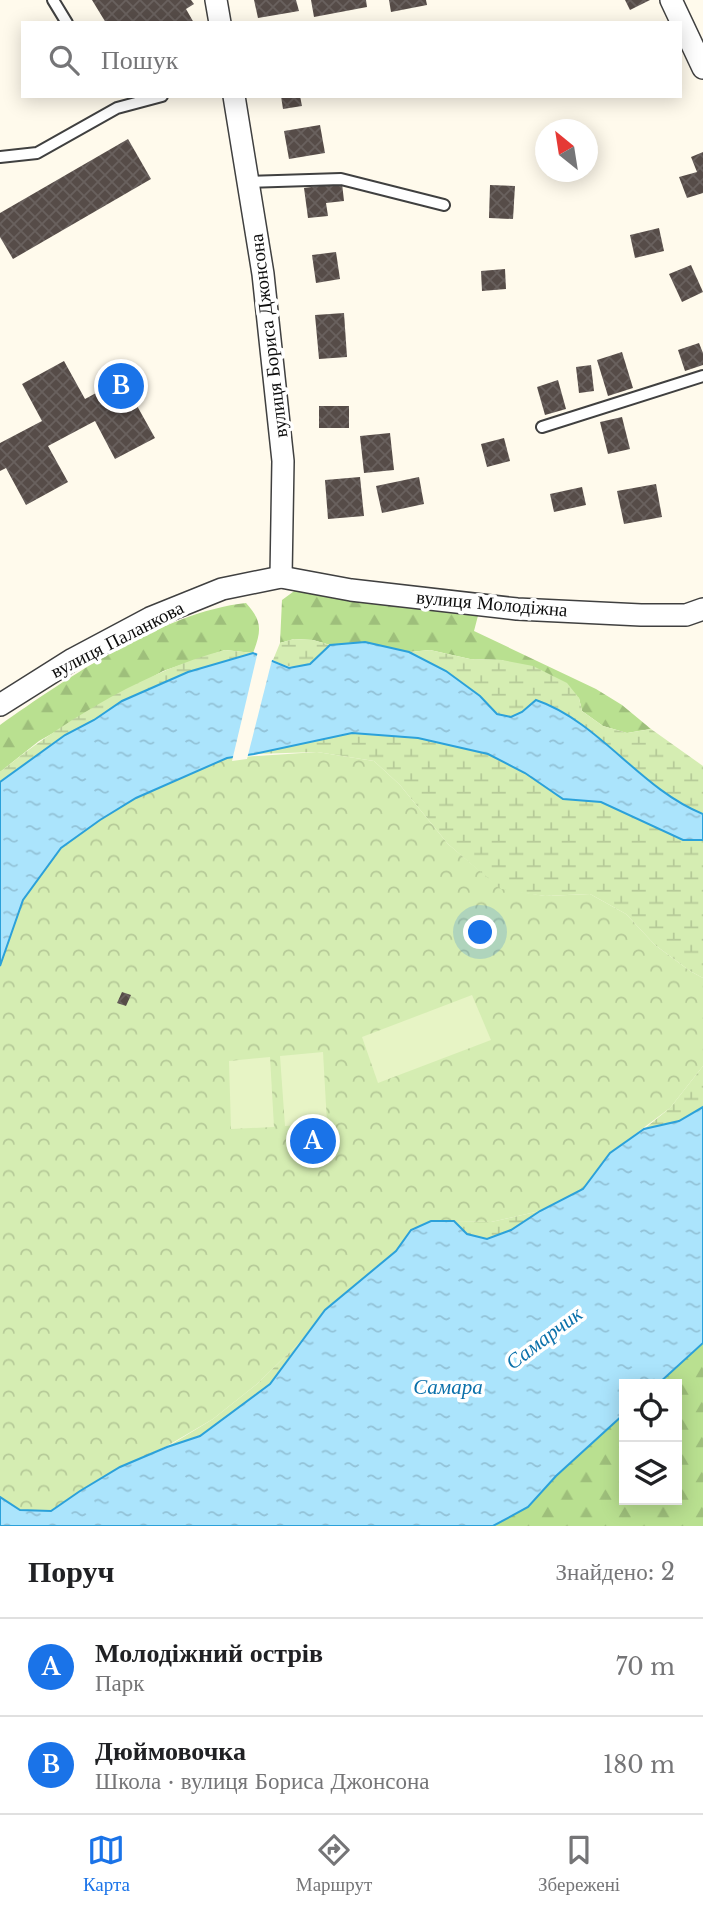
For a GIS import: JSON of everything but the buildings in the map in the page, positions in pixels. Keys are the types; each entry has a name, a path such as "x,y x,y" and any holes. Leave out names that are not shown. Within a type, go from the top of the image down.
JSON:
{"street":[{"path":"216,0 220,21"},
{"path":"671,0 681,21"},
{"path":"682,23 703,68"},
{"name":"вулиця Бориса Джонсона","path":"234,98 262,275 283,461 281,577"},
{"name":"вулиця Молодіжна","path":"281,577 351,590 517,609 641,615 687,615 703,609"},
{"name":"вулиця Паланкова","path":"0,705 73,659 150,618 222,589 281,577"}],"lane":[{"path":"53,0 66,21"},
{"path":"112,98 117,108"},
{"path":"0,157 37,153 117,108 154,98"},
{"path":"248,182 341,179 443,205"},
{"path":"542,427 703,376"}],"green space":[{"path":"297,589 361,602 419,609 480,608 474,631 596,689 622,705 651,729 627,733 603,726 582,711 579,698 502,660 470,659 430,650 409,652 365,642 330,645 313,640 294,639 280,643 282,600"},
{"path":"246,603 259,626 253,653 225,650 163,671 39,741 0,772 0,725 26,707 85,668 149,633 214,609"},
{"path":"294,639 313,640 330,645 304,666 291,667 273,660 280,643"},
{"path":"225,650 253,653 188,672 162,684 65,735 0,782 0,772 51,734 107,699 165,671"},
{"path":"430,650 470,659 502,660 533,666 567,683 579,698 582,711 603,726 627,733 651,729 703,766 703,814 673,798 645,778 572,720 536,700 516,715 504,716 462,683 409,652"},
{"path":"352,733 418,738 488,754 525,773 563,799 601,802 683,840 703,840 703,978 655,945 626,914 590,894 545,896 501,890 448,844 400,785 374,761 317,752 254,754"},
{"path":"317,752 374,761 400,785 448,844 501,889 545,896 590,894 626,914 655,945 703,978 703,1066 670,1108 610,1153 583,1189 540,1211 491,1222 431,1221 411,1230 396,1251 325,1310 300,1342 257,1384 213,1419 167,1446 121,1467 51,1511 20,1510 0,1497 0,966 23,900 61,848 136,798 227,758"},
{"path":"472,995 491,1040 378,1083 362,1037"},
{"path":"323,1052 327,1123 285,1126 280,1056"},
{"path":"270,1057 274,1127 231,1129 229,1061"},
{"path":"703,1066 703,1107 679,1121 644,1129 670,1108"},
{"path":"540,1211 505,1233 486,1238 467,1234 454,1221 491,1222"},
{"path":"300,1342 270,1384 200,1436 167,1447 213,1419 257,1384"},
{"path":"703,1343 703,1526 493,1526 528,1507 556,1476 619,1419 619,1505 682,1505 682,1379 663,1379"}],"water":[{"path":"365,642 409,652 446,671 480,696 497,714 511,717 536,700 559,710 600,739 659,789 703,814 703,840 683,840 601,802 563,799 525,773 488,754 418,738 352,733 227,758 136,798 100,820 61,848 23,900 0,966 0,782 65,735 122,701 188,672 253,653 289,668 310,664 330,645"},
{"name":"Самара","path":"703,1107 703,1343 663,1379 619,1379 619,1419 556,1476 528,1507 493,1526 0,1526 0,1497 20,1510 51,1511 120,1467 200,1436 270,1384 325,1310 396,1251 411,1230 431,1221 454,1221 467,1234 487,1239 511,1230 540,1211 583,1189 610,1153 644,1129 679,1121"}],"pier":[{"path":"258,651 273,656 247,759 232,761"}],"place":[{"name":"Дюймовочка","path":"121,386"},
{"name":"Молодіжний острів","path":"313,1141"}],"water label":[{"name":"Самарчик","path":"544,1338"}]}
